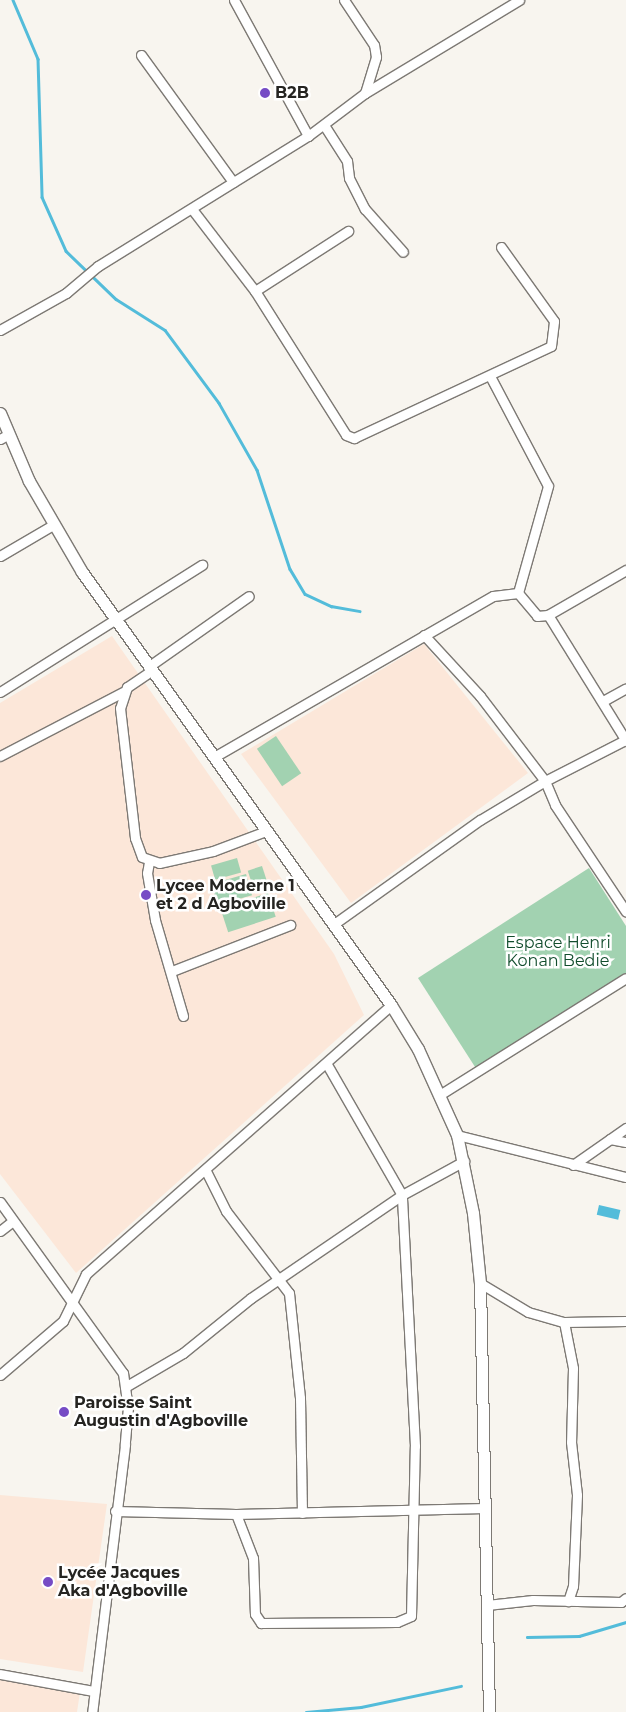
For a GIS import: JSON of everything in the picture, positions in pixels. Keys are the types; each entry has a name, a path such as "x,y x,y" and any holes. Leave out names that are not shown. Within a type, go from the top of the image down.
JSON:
{"main road":[{"path":"0,413 4,436 53,525 114,621 214,757 391,1006 441,1094 457,1135 464,1162 480,1283 489,1712"}],"street":[{"path":"234,0 308,136"},
{"path":"344,0 374,45 376,57 365,92"},
{"path":"0,330 66,293 98,266 308,136 365,92 519,0"},
{"path":"141,55 233,182"},
{"path":"324,125 346,161 348,178 366,209 403,252"},
{"path":"192,209 255,291 346,434 354,438 551,346 556,334 554,321 501,247"},
{"path":"255,291 348,231"},
{"path":"490,376 548,486 518,593"},
{"path":"0,556 53,525"},
{"path":"0,692 202,565"},
{"path":"518,593 537,616 548,615 626,570"},
{"path":"214,757 493,596 518,593"},
{"path":"0,756 124,692 150,669 249,596"},
{"path":"334,924 480,820 545,781 626,740 548,615"},
{"path":"424,635 480,696 545,781 555,806 626,912"},
{"path":"603,701 626,688"},
{"path":"124,692 122,734 135,838 137,849 149,862"},
{"path":"149,862 212,851 266,831"},
{"path":"149,862 146,873 155,920 172,972 183,1016"},
{"path":"172,972 290,925"},
{"path":"441,1094 626,978"},
{"path":"0,1375 63,1321 86,1274 206,1171 391,1006"},
{"path":"236,1514 253,1558 256,1620 397,1622 406,1621 414,1609 411,1328 402,1195 326,1063"},
{"path":"573,1165 626,1128"},
{"path":"457,1135 626,1177"},
{"path":"610,1139 626,1142"},
{"path":"125,1387 183,1353 279,1281 402,1195 464,1162"},
{"path":"206,1171 226,1211 289,1293 296,1323 302,1512"},
{"path":"0,1202 123,1372 125,1387 125,1445 115,1512 92,1712"},
{"path":"0,1231 13,1221"},
{"path":"480,1283 528,1312 564,1322 626,1321"},
{"path":"564,1322 573,1368 571,1442 577,1495 573,1586 568,1601"},
{"path":"115,1512 236,1514 413,1512 485,1508"},
{"path":"488,1605 568,1601 621,1602 626,1598"},
{"path":"0,1674 94,1692"}],"shaded area":[{"name":"Lycee Moderne 1 et 2 d Agboville","path":"112,636 334,954 364,1015 76,1273 0,1174 0,703"},
{"path":"424,644 528,773 351,903 241,754"},
{"name":"Lycée Jacques Aka d'Agboville","path":"0,1495 107,1504 83,1672 0,1659"},
{"path":"0,1680 80,1692 77,1712 0,1712"}],"green space":[{"path":"276,736 301,773 282,786 257,749"},
{"path":"237,858 241,872 215,880 211,865"},
{"path":"262,866 269,888 255,893 248,871"},
{"name":"Espace Henri Konan Bedie","path":"589,868 626,926 626,973 477,1070 418,978"},
{"path":"246,874 252,895 217,905 211,884"},
{"path":"268,893 276,917 228,932 220,908"}],"water":[{"path":"599,1205 620,1210 618,1220 597,1215"}],"waterway":[{"path":"13,0 38,59 42,197 66,251 88,272"},
{"path":"92,276 116,299 165,330 219,403 257,470 290,569 305,594 331,606 360,611"},
{"path":"527,1637 579,1636 626,1622"},
{"path":"306,1712 361,1707 461,1686"}],"place":[{"name":"B2B","path":"265,93"},
{"name":"Lycee Moderne 1 et 2 d Agboville","path":"146,895"},
{"name":"Paroisse Saint Augustin d'Agboville","path":"64,1412"},
{"name":"Lycée Jacques Aka d'Agboville","path":"48,1582"}]}
